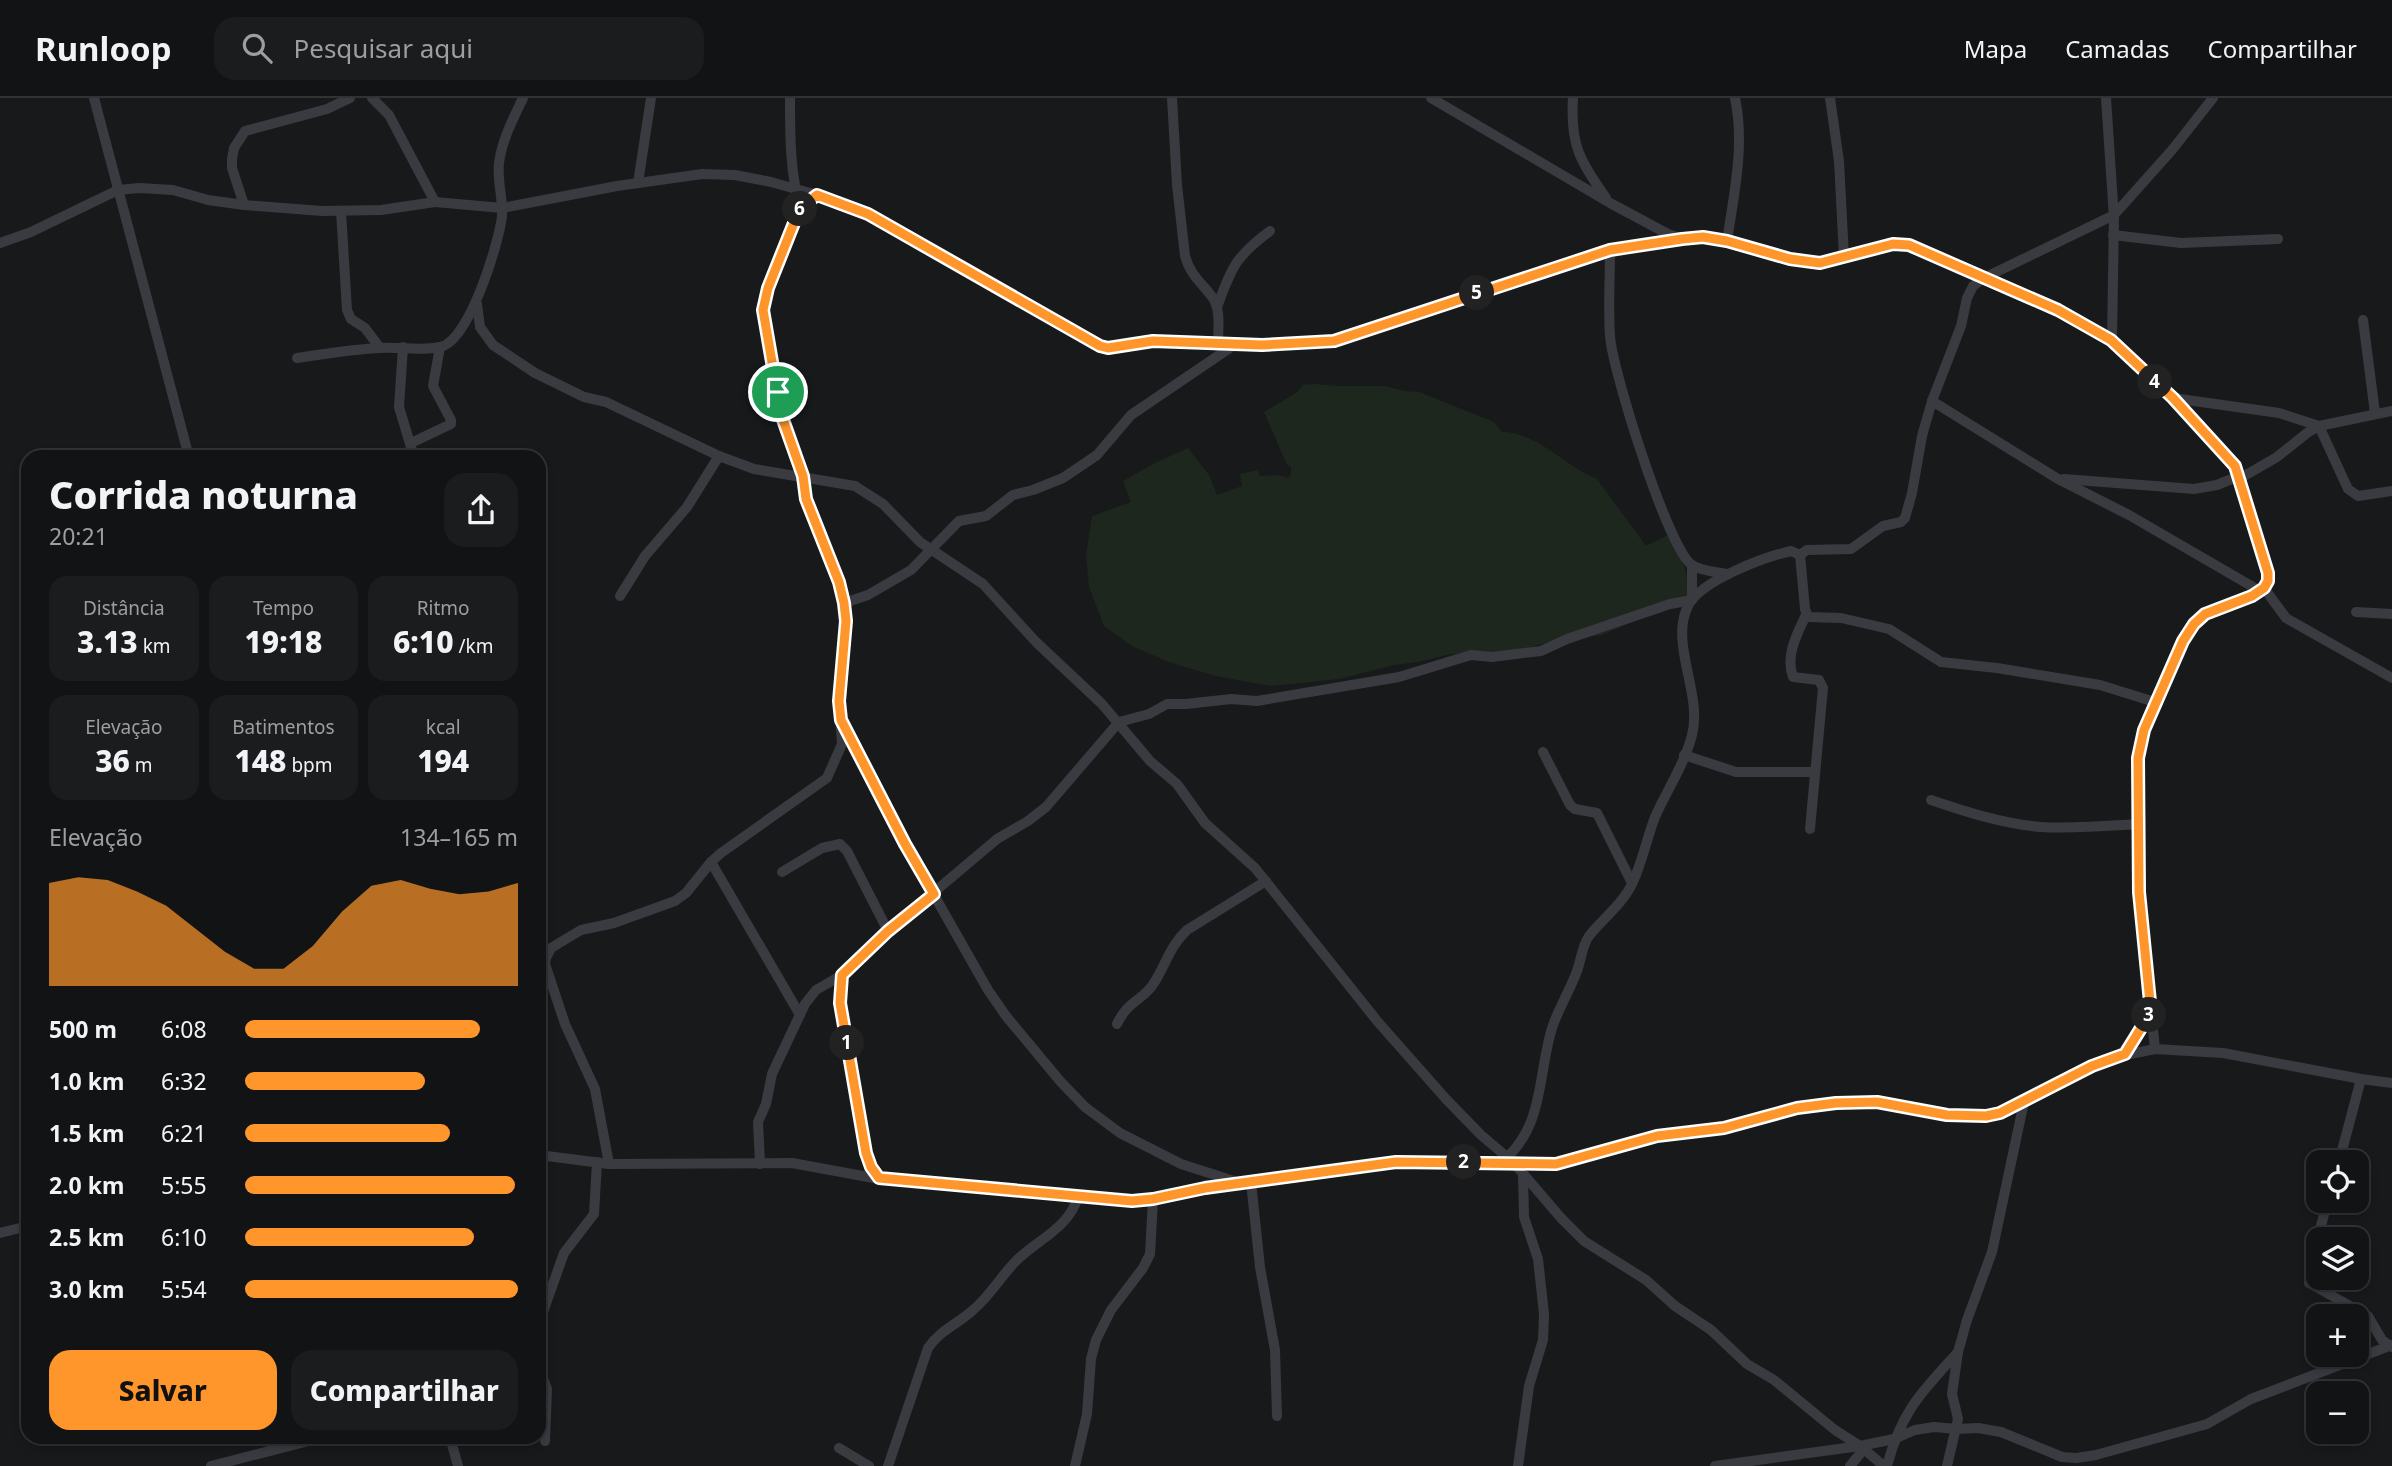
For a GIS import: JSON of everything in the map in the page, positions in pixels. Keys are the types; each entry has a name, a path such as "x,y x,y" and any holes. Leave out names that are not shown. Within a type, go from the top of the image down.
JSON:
{"street":[{"path":"94,98 187,450"},
{"path":"244,205 232,168 232,159 234,148 245,131 327,109 350,98"},
{"path":"372,98 389,116 435,202"},
{"path":"297,358 380,348 440,348 452,340 477,304 493,257 501,225 499,161 506,136 523,98"},
{"path":"638,183 651,98"},
{"path":"790,98 791,159 800,208"},
{"path":"1172,98 1177,185 1185,256 1195,279 1214,299 1217,307 1218,344"},
{"path":"1431,98 1610,203 1682,239"},
{"path":"1573,98 1572,124 1576,148 1582,163 1610,203"},
{"path":"1727,241 1738,169 1739,116 1735,98"},
{"path":"1830,98 1839,161 1844,257"},
{"path":"2106,98 2114,215 2111,340"},
{"path":"1800,555 1807,550 1851,549 1883,526 1901,522 1905,518 1922,436 1973,286 1984,278 2114,215 2172,150 2213,98"},
{"path":"0,243 31,232 118,190 155,188 244,205 341,211 381,210 435,202 502,208 638,183 702,174 735,175 817,195 868,214 1100,346 1108,348 1153,341 1262,345 1345,339 1610,250 1682,239 1703,237 1727,241 1809,263 1820,263 1901,244 1909,245 2058,310 2111,340 2173,398 2235,466 2239,477 2268,573 2268,581 2262,590 2205,614 2194,624 2183,641 2144,730 2138,758 2139,892 2155,1049"},
{"path":"546,958 551,948 581,930 614,923 676,901 711,862 827,778 842,744 839,701 846,621 844,603 839,582 806,499 803,476 781,414 763,310 772,279 800,208 817,195"},
{"path":"341,211 347,310 351,319 365,328 380,348"},
{"path":"2111,340 2114,215"},
{"path":"1217,307 1236,262 1245,250 1270,231"},
{"path":"2113,235 2182,243 2278,239"},
{"path":"1610,250 1610,336 1614,360 1652,485 1681,552 1692,565 1728,574"},
{"path":"477,304 481,327 493,345 534,373 584,397 606,402 719,456 754,469 846,483 868,493 897,516 920,542 969,572 1036,642 1119,722 1142,752 1177,784 1205,822 1250,862 1363,1004 1446,1098 1510,1160 1584,1241 1646,1279 1675,1306 1711,1330 1746,1364 1774,1380 1835,1430 1886,1466 1894,1439 1912,1403 1958,1352"},
{"path":"2364,320 2375,413"},
{"path":"460,328 481,327"},
{"path":"844,603 868,595 899,579 922,562 958,521 986,516 1013,495 1033,491 1063,478 1097,455 1131,415 1235,344"},
{"path":"403,348 399,407 412,450"},
{"path":"411,443 451,424 433,386 440,348"},
{"path":"2173,398 2279,413 2319,426 2348,489 2358,496 2392,491"},
{"path":"1933,401 2058,478 2130,515 2262,590 2286,618 2392,676"},
{"path":"2058,478 2194,489 2217,485 2277,457 2319,426 2392,411"},
{"path":"620,596 645,556 687,507 719,456"},
{"path":"760,1164 758,1122 766,1104 776,1063 800,1014 816,990 842,975 888,931 997,839 1046,807 1119,722 1149,715 1167,704 1231,699 1257,701 1399,677 1471,655 1492,657 1541,651 1567,639 1670,604 1692,600 1728,574 1776,554 1791,551 1800,555"},
{"path":"1800,555 1806,615 1794,640 1791,670 1793,677 1819,680 1822,684 1810,830"},
{"path":"1510,1160 1536,1109 1551,1032 1588,938 1632,883 1655,818 1691,739 1695,722 1682,623 1692,600 1692,565"},
{"path":"2356,612 2392,614"},
{"path":"1806,615 1841,618 1889,629 1941,662 2100,685 2158,703"},
{"path":"841,720 905,844 988,990 1060,1081 1085,1107 1120,1133 1155,1153 1211,1175 1247,1182"},
{"path":"1543,752 1570,805 1575,809 1597,813 1632,883"},
{"path":"1684,755 1736,772 1815,772"},
{"path":"1931,800 1966,812 2039,826 2081,828 2139,824"},
{"path":"782,873 822,848 840,844 847,851 888,931"},
{"path":"711,862 800,1014"},
{"path":"1117,1024 1128,1006 1155,982 1177,939 1266,881"},
{"path":"546,967 565,1024 595,1089 609,1164"},
{"path":"842,975 840,1003 866,1153 879,1178"},
{"path":"2125,1054 2151,1012"},
{"path":"546,1156 609,1164 792,1163 879,1178 1132,1201 1396,1162 1510,1160 1556,1164 1657,1136 1724,1128 1797,1108 1836,1103 1877,1102 1947,1115 2000,1113 2092,1066 2125,1054 2155,1049 2251,1057 2392,1083"},
{"path":"2342,1150 2361,1079"},
{"path":"1947,1466 1958,1419 1952,1394 1958,1352 1992,1252 2024,1102"},
{"path":"546,1304 564,1254 594,1214 597,1162"},
{"path":"1518,1466 1529,1386 1543,1340 1544,1314 1538,1259 1524,1217 1523,1174"},
{"path":"1247,1182 1275,1350 1277,1416"},
{"path":"888,1466 928,1348 934,1338 975,1309 1014,1263 1070,1216 1078,1197"},
{"path":"1074,1466 1086,1421 1091,1359 1096,1340 1111,1310 1143,1268 1150,1254 1153,1199"},
{"path":"2324,1213 2311,1262 2309,1283 2368,1316 2382,1340 2391,1346"},
{"path":"0,1233 21,1228"},
{"path":"1715,1466 1862,1447 1894,1439 1915,1430 1934,1427 1978,1428 2001,1432 2062,1457 2076,1458 2207,1424 2251,1399 2391,1346"},
{"path":"546,1386 546,1415"},
{"path":"211,1466 297,1444"},
{"path":"452,1444 458,1466"},
{"path":"1850,1466 1862,1447"},
{"path":"839,1448 869,1466"}],"shaded area":[{"path":"1303,385 1385,386 1419,392 1494,422 1502,432 1515,433 1539,443 1597,479 1646,546 1668,535 1683,564 1689,597 1602,635 1558,640 1510,652 1450,654 1339,679 1271,686 1215,676 1169,662 1132,646 1104,626 1089,587 1086,556 1092,516 1131,502 1123,481 1188,448 1209,475 1217,495 1242,486 1240,474 1258,470 1260,476 1278,475 1288,478 1291,467 1287,465 1264,412 1296,393"}],"route":[{"path":"817,195 868,214 1100,346 1108,348 1153,341 1262,345 1334,341 1356,336 1610,250 1703,237 1809,263 1820,263 1893,244 1909,245 2058,310 2111,340 2173,398 2235,466 2268,573 2268,581 2260,591 2205,614 2194,624 2183,641 2144,730 2138,758 2139,892 2151,1012 2125,1054 2092,1066 2000,1113 1986,1116 1947,1115 1877,1102 1836,1103 1797,1108 1724,1128 1657,1136 1556,1164 1396,1162 1205,1188 1132,1201 879,1178 866,1153 840,1003 840,981 842,975 888,931 934,894 841,720 839,701 846,621 844,603 839,582 806,499 803,476 781,414 778,392 764,328 763,310 768,288 800,208 817,195"}]}
